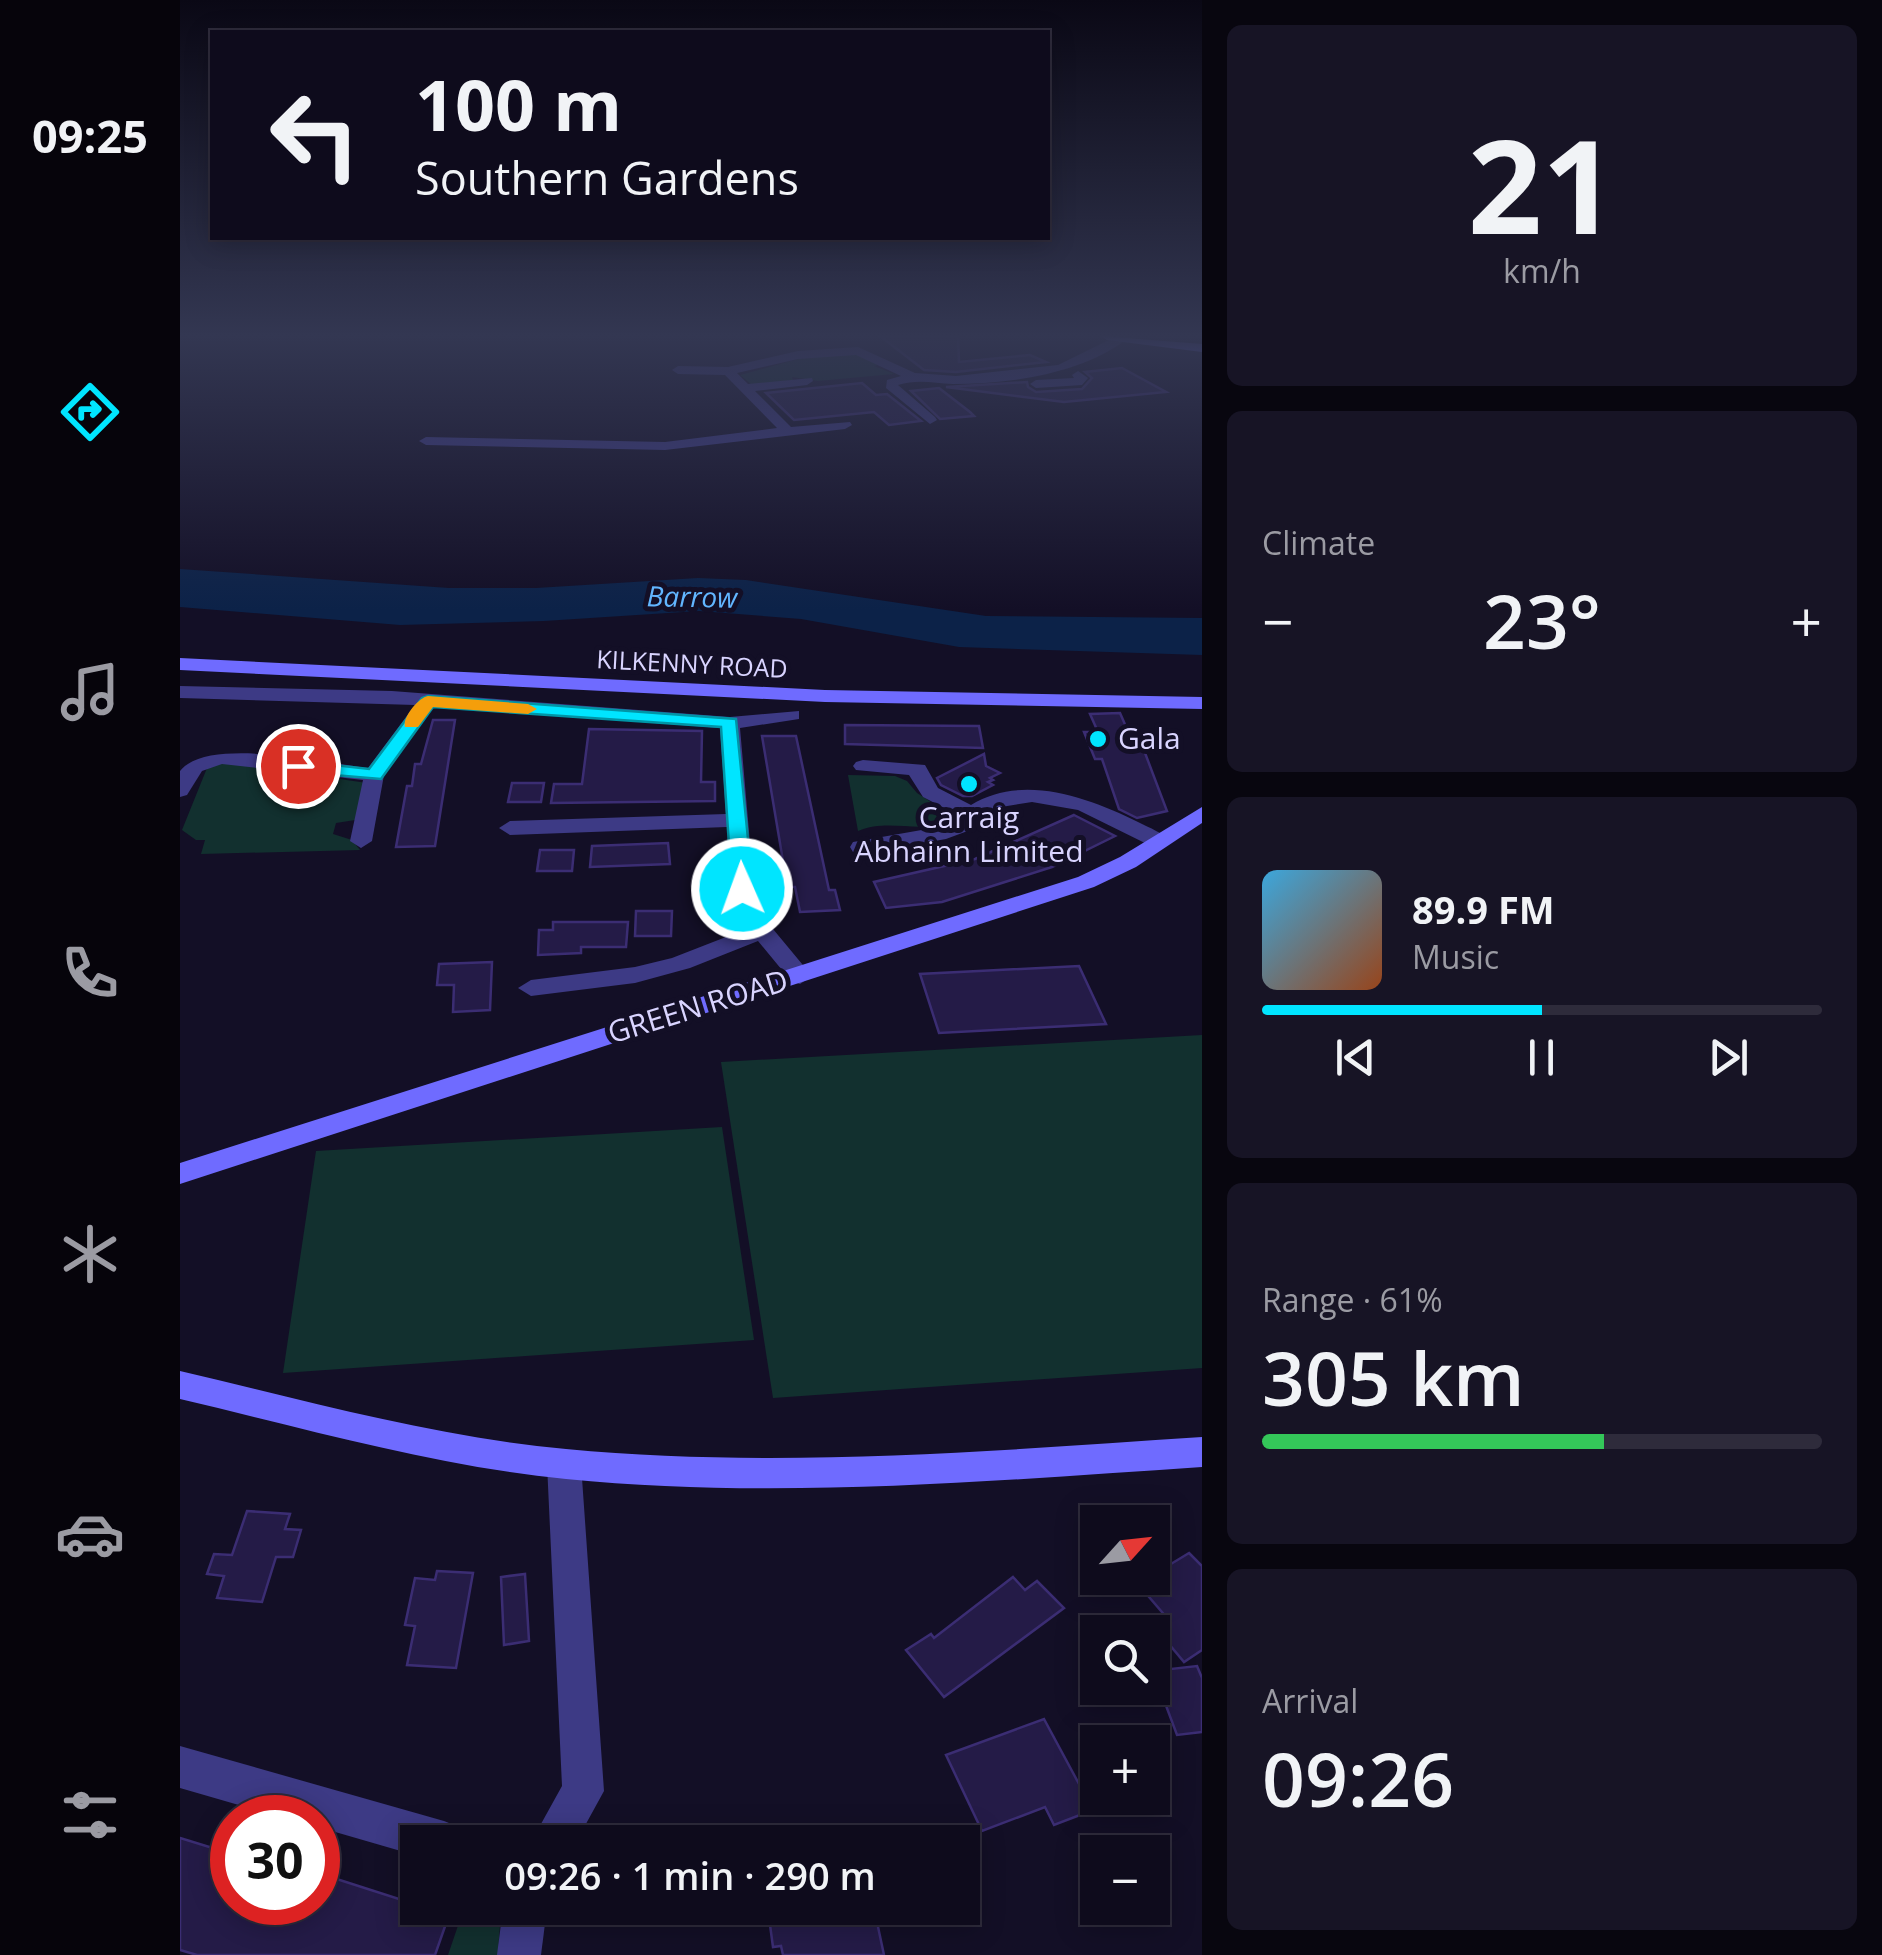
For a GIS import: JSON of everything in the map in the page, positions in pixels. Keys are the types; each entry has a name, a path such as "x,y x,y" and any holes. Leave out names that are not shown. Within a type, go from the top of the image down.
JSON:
{"street":[{"path":"784,427 788,431"},
{"path":"426,441 666,446 824,427"},
{"name":"KILKENNY ROAD","path":"180,664 825,696 1202,703"},
{"path":"180,692 392,697 730,722 792,715"},
{"path":"361,840 374,775 428,701"},
{"path":"730,722 742,889 762,930 800,976"},
{"path":"180,791 190,768 202,760 222,758 374,775"},
{"path":"863,766 918,769 918,782 924,790 972,813"},
{"path":"860,847 938,834 965,824 972,813 1014,796 1069,799 1160,842"},
{"name":"GREEN ROAD","path":"180,1174 1086,882 1160,842 1202,813"},
{"path":"510,828 740,820"},
{"path":"530,988 681,964 762,930"},
{"path":"180,1384 456,1448 564,1464 763,1473 1202,1452"},
{"path":"563,1825 583,1792 564,1464"},
{"path":"180,1767 400,1830"},
{"path":"520,1955 523,1925"}],"green space":[{"path":"224,762 367,783 355,820 336,823 333,834 352,840 360,850 201,854 205,840 196,840 182,830 207,768"},
{"path":"848,775 895,776 956,818 932,826 883,826 858,831"},
{"path":"1202,1035 1202,1368 773,1398 721,1062"},
{"path":"722,1127 754,1340 283,1373 316,1151"},
{"path":"458,1925 500,1925 498,1955 448,1955"}],"water":[{"name":"Barrow","path":"180,569 449,588 536,588 698,578 746,580 986,616 1202,618 1202,655 959,647 801,619 699,611 400,625 180,607"}],"building":[{"path":"1120,713 1134,745 1142,745 1167,811 1137,818 1119,809 1102,759 1095,759 1084,732 1098,732 1090,714"},
{"path":"433,720 455,720 435,846 396,847 407,786 412,786 415,764 421,764"},
{"path":"845,725 979,726 983,748 845,744"},
{"path":"589,729 702,731 701,782 715,782 715,801 551,803 554,784 582,784"},
{"path":"762,736 796,736 829,890 835,890 840,910 800,912 795,887 783,887 779,868 784,867"},
{"path":"984,754 986,766 1000,773 990,778 993,780 988,782 993,785 972,796 963,796 941,785 937,778"},
{"path":"512,783 544,783 541,802 508,802"},
{"path":"1074,815 1115,836 1052,867 942,902 886,908 874,882 975,859"},
{"path":"668,843 670,864 590,867 592,846"},
{"path":"540,850 574,850 572,871 537,871"},
{"path":"636,911 672,911 671,936 635,936"},
{"path":"553,922 628,922 626,947 581,947 581,953 538,955 539,930 553,930"},
{"path":"492,962 490,1010 453,1012 454,985 437,985 439,964"},
{"path":"1079,966 1106,1024 939,1033 920,974"},
{"path":"247,1511 290,1514 285,1529 301,1530 293,1557 276,1557 262,1602 217,1598 224,1576 207,1574 214,1554 232,1555"},
{"path":"1189,1553 1202,1566 1202,1650 1184,1662 1170,1645 1170,1615 1164,1615 1147,1595 1170,1595 1170,1565"},
{"path":"437,1571 473,1573 456,1668 407,1665 415,1626 405,1625 415,1578 435,1580"},
{"path":"525,1574 529,1641 504,1645 501,1577"},
{"path":"1013,1577 1025,1590 1037,1581 1064,1608 944,1697 906,1650 931,1634 934,1638"},
{"path":"1197,1666 1202,1678 1202,1732 1177,1735 1166,1705 1170,1705 1170,1669"},
{"path":"1044,1719 1080,1786 1080,1815 1054,1825 1045,1807 982,1831 946,1755"},
{"path":"180,1838 210,1847 210,1925 340,1925 340,1880 400,1899 400,1925 446,1925 435,1955 197,1955 180,1950"},
{"path":"770,1925 878,1925 884,1955 783,1955 781,1946 773,1947"}],"slow traffic":[{"path":"411,723 428,701 528,709"}],"place":[{"name":"Gala","path":"1098,739"},
{"name":"Carraig Abhainn Limited","path":"969,784"}],"route":[{"path":"298,766 374,775 428,701 730,722 742,889"}]}
